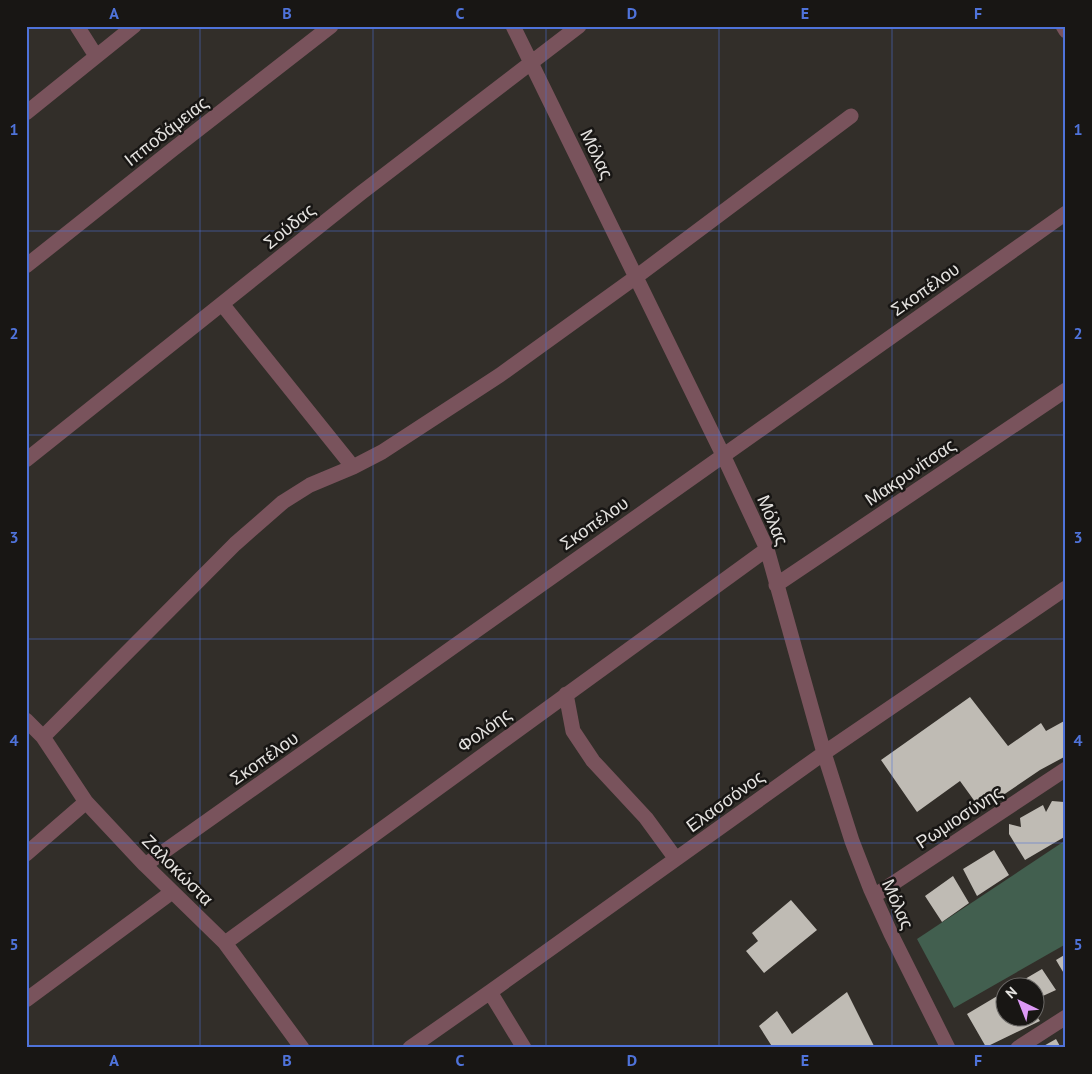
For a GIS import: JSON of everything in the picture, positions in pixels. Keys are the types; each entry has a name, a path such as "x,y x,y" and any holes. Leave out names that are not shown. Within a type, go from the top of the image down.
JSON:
{"street":[{"path":"77,26 96,56"},
{"path":"26,113 134,26"},
{"name":"Ιπποδάμειας","path":"26,266 331,26"},
{"name":"Μόλας","path":"512,26 723,455 767,549 824,753 852,841 874,896 948,1048"},
{"name":"Σούδας","path":"26,460 361,193 579,26"},
{"path":"1063,26 1066,31"},
{"path":"43,737 264,517 310,486 382,452 500,375 636,278 851,116"},
{"name":"Σκοπέλου","path":"145,865 1066,213"},
{"path":"222,304 352,467"},
{"name":"Μακρυνίτσας","path":"776,585 1066,390"},
{"name":"Φολόης","path":"225,943 767,549"},
{"name":"Ελασσόνος","path":"410,1048 824,753 1066,588"},
{"path":"566,694 573,731 593,761 646,818 676,859"},
{"name":"Ζαλοκώστα","path":"26,720 43,737 86,802 145,865 225,943 302,1048"},
{"name":"Ρωμιοσύνης","path":"874,896 1066,769"},
{"path":"26,854 86,802"},
{"path":"26,1000 172,892"},
{"path":"490,992 524,1048"},
{"path":"1018,1048 1066,1017"}],"green space":[{"path":"1066,840 1066,944 1010,976 994,976 994,985 954,1008 917,939"}],"building":[{"path":"970,697 1008,746 1041,723 1046,731 1066,720 1066,756 1040,770 981,810 960,781 917,812 881,760"},
{"path":"1052,801 1064,802 1066,804 1066,836 1025,860 1009,834 1009,824 1021,827 1020,818 1043,805 1046,812"},
{"path":"994,850 1009,875 977,896 963,869"},
{"path":"953,876 969,903 942,922 925,896"},
{"path":"791,900 817,930 764,973 746,951 758,941 752,933"},
{"path":"1066,954 1066,977 1056,960"},
{"path":"1042,969 1056,990 1044,995 1044,976 1030,976"},
{"path":"847,992 875,1048 773,1048 759,1026 777,1011 792,1034"},
{"path":"994,998 994,1026 1030,1026 986,1047 967,1014"},
{"path":"1056,1039 1061,1048 1040,1048"}]}
